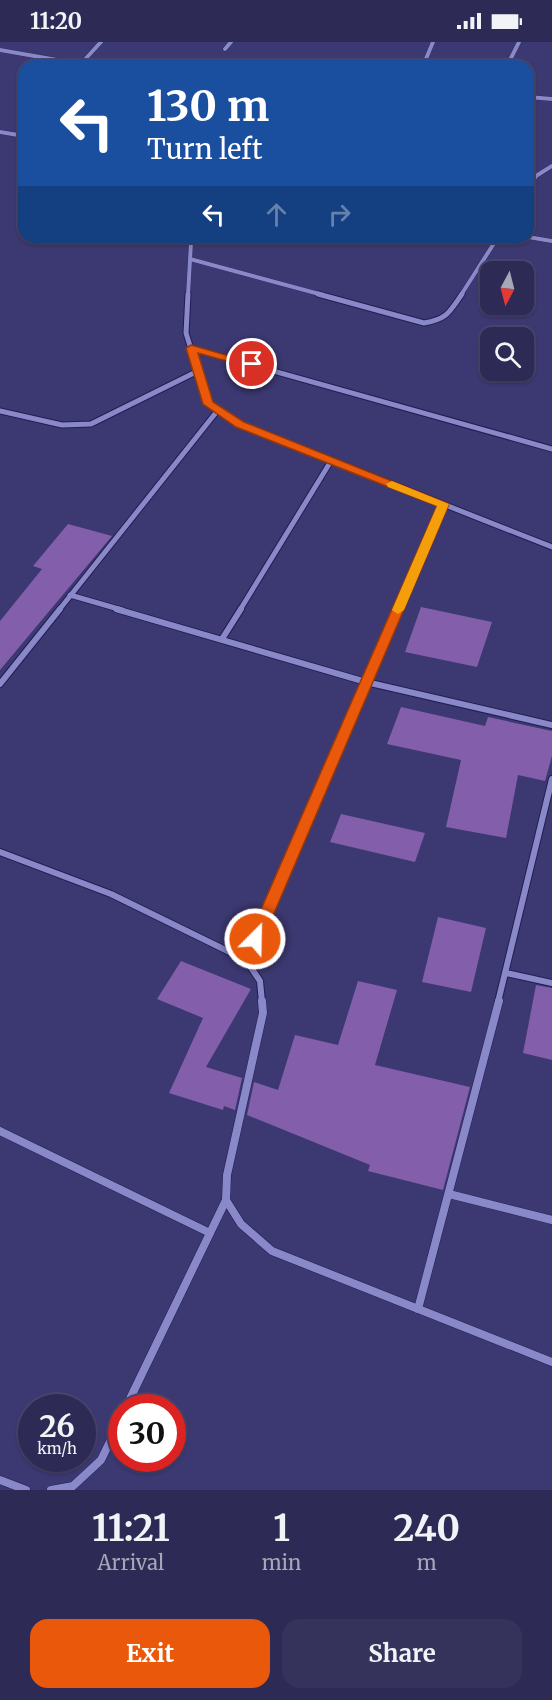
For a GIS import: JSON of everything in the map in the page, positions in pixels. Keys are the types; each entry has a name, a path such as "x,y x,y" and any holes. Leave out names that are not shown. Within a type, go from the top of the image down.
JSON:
{"street":[{"path":"84,60 100,42"},
{"path":"225,48 231,42"},
{"path":"426,60 433,42"},
{"path":"510,60 519,42"},
{"path":"0,50 53,60"},
{"path":"534,98 552,99"},
{"path":"0,132 18,135"},
{"path":"534,179 552,166"},
{"path":"534,238 552,241"},
{"path":"191,243 186,333 208,404 240,424 552,547"},
{"path":"190,259 424,322 441,320 449,314 494,243"},
{"path":"191,348 552,449"},
{"path":"0,411 62,425 91,424 198,371"},
{"path":"0,684 218,410"},
{"path":"222,639 331,460"},
{"path":"246,960 444,504"},
{"path":"70,595 366,682 552,724"},
{"path":"418,1309 549,812 552,779"},
{"path":"0,852 111,894 246,960 260,981 263,1013 227,1175 226,1200 132,1394"},
{"path":"507,973 552,983"},
{"path":"0,1131 210,1233"},
{"path":"448,1194 552,1220"},
{"path":"226,1200 241,1224 273,1251 552,1362"},
{"path":"51,1490 73,1486 101,1460 108,1446"},
{"path":"0,1480 26,1490"}],"building":[{"path":"68,524 112,536 0,670 0,621 42,569 33,566"},
{"path":"421,607 492,622 477,667 405,652"},
{"path":"401,707 485,726 488,717 552,731 552,756 545,781 518,775 506,838 446,827 461,760 387,744"},
{"path":"341,814 425,833 415,862 330,842"},
{"path":"438,917 486,928 471,992 422,982"},
{"path":"181,961 251,989 206,1067 242,1078 235,1110 224,1106 223,1110 169,1093 203,1018 157,999"},
{"path":"358,981 397,990 375,1065 470,1087 443,1190 368,1171 370,1165 247,1115 254,1082 278,1090 295,1035 338,1045"},
{"path":"536,985 552,988 552,1060 523,1053"}],"slow traffic":[{"path":"392,484 444,504 398,610"}],"route":[{"path":"252,364 191,348 208,404 240,424 444,504 255,939"}]}
